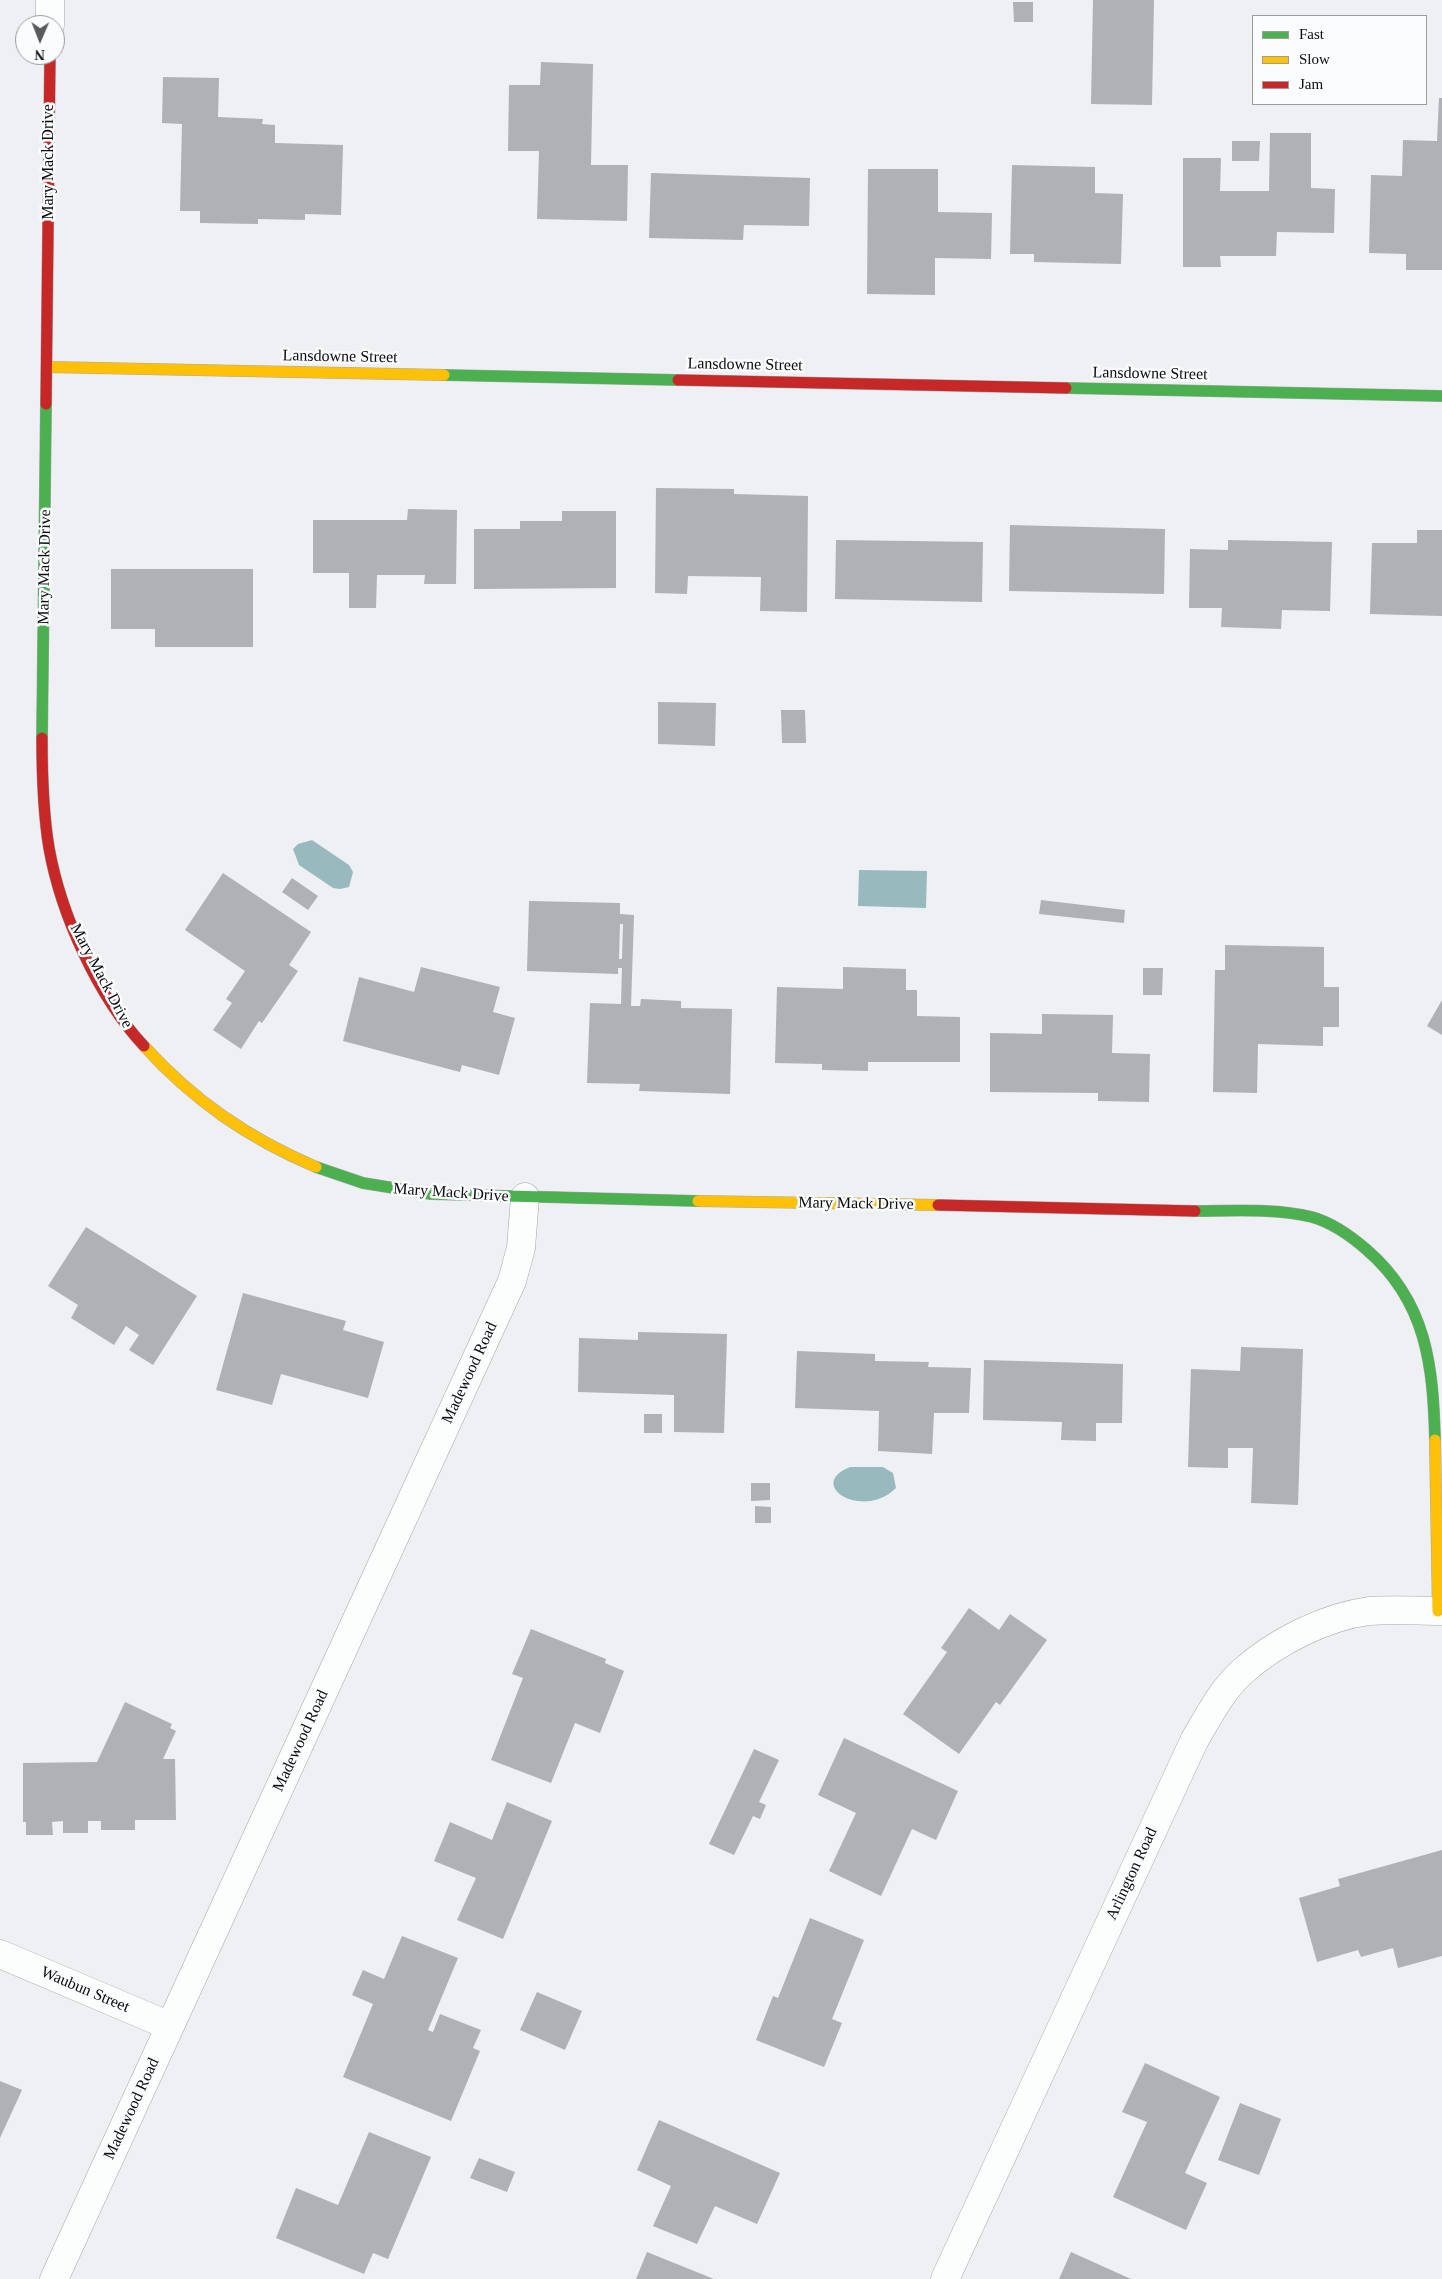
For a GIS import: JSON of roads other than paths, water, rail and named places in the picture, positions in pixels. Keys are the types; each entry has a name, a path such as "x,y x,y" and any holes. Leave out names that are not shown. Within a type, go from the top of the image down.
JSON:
{"street":[{"path":"50,0 50,15"},
{"name":"Mary Mack Drive","path":"50,65 44,799 55,877 73,928 120,1018 145,1051 199,1102 241,1129 304,1162 364,1184 409,1193 1261,1212 1293,1214 1319,1219 1350,1236 1380,1260 1403,1289 1421,1323 1430,1360 1434,1394 1440,1611"},
{"name":"Lansdowne Street","path":"47,368 1442,396"},
{"name":"Madewood Road","path":"54,2279 512,1282 521,1248 525,1197"},
{"name":"Arlington Road","path":"945,2279 1194,1741 1216,1703 1242,1672 1271,1651 1298,1635 1334,1619 1369,1611 1440,1611"},
{"name":"Waubun Street","path":"0,1954 170,2026"}],"water":[{"path":"312,840 349,865 353,872 349,887 333,888 299,865 293,849 298,844"},
{"path":"859,870 927,871 926,908 858,906"},
{"path":"850,1467 883,1467 893,1473 896,1488 883,1497 869,1501 855,1501 844,1497 836,1490 834,1483 838,1474"}]}
